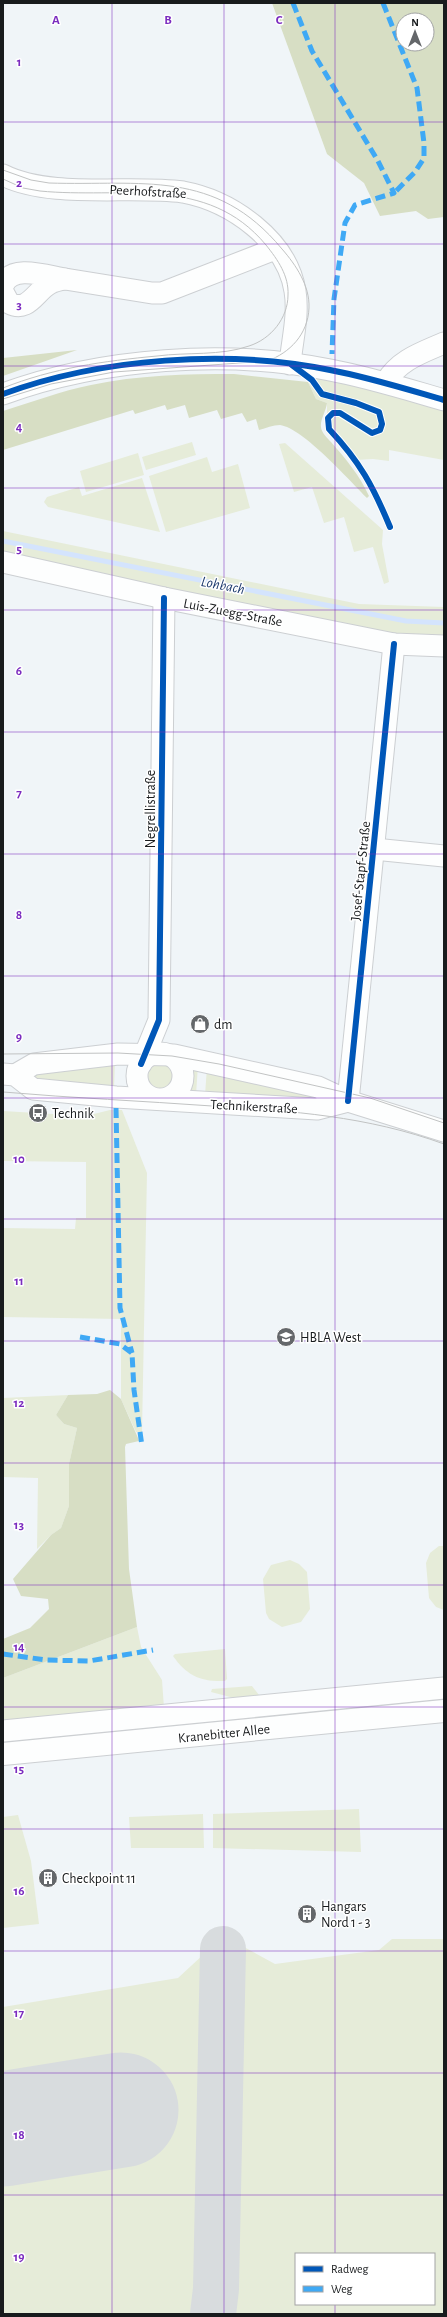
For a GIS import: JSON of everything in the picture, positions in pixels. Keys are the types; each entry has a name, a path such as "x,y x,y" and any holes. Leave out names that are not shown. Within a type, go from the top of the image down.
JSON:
{"main road":[{"name":"Kranebitter Allee","path":"3,1754 444,1711"}],"street":[{"name":"Peerhofstraße","path":"3,175 19,182 45,187 170,190 192,193 233,210 257,229 275,249 288,268 295,290 297,314 290,364"},
{"path":"3,286 7,278 18,273 152,293 162,293 275,249"},
{"path":"3,292 9,303 23,306 30,302 49,284 64,279"},
{"path":"386,382 392,371 405,360 444,343"},
{"path":"3,394 55,377 153,362 222,358 328,369 386,382 444,400"},
{"name":"Luis-Zuegg-Straße","path":"3,562 164,598 394,644 444,646"},
{"name":"Negrellistraße","path":"159,1058 164,598"},
{"name":"Josef-Stapf-Straße","path":"348,1101 394,644"},
{"path":"374,849 444,856"},
{"name":"Negrellistraße","path":"159,1058 160,1020"},
{"name":"Technikerstraße","path":"9,1075 34,1064 118,1054 159,1058 318,1087 348,1101 444,1131"},
{"name":"Technikerstraße","path":"159,1058 183,1073 181,1087 170,1097 159,1099 148,1096 139,1085 138,1071 159,1058"},
{"name":"Technikerstraße","path":"9,1075 33,1089 116,1097 317,1109 348,1101"},
{"name":"Kranebitter Allee","path":"3,1731 444,1688"}],"green space":[{"path":"272,3 444,3 444,217 428,219 416,211 380,216 364,183 327,154"},
{"path":"77,350 3,376 3,358"},
{"path":"328,369 444,400 444,460 389,450 389,461 373,459 356,460 327,424 327,403 316,399 308,382 321,393 313,380"},
{"path":"198,374 234,374 308,382 316,399 327,403 321,421 322,431 352,468 369,496 367,498 326,456 301,435 290,428 277,425 259,430 256,419 247,422 242,413 221,419 217,410 189,418 185,405 167,410 165,405 135,414 133,410 3,450 3,411 69,390 126,379"},
{"path":"192,442 196,455 146,470 142,457"},
{"path":"285,443 383,530 382,544 389,582 384,584 373,547 354,552 344,517 324,523 312,487 294,492 279,444"},
{"path":"138,453 144,475 86,492 80,471"},
{"path":"207,457 212,472 238,464 250,508 166,532 149,476"},
{"path":"142,478 160,532 48,507 44,502 47,497 79,487 82,496"},
{"path":"3,531 359,604 444,607 444,644 3,554"},
{"path":"115,1061 114,1089 34,1080 32,1073"},
{"path":"161,1063 170,1067 174,1076 170,1085 161,1089 152,1085 148,1076 152,1067"},
{"path":"191,1064 198,1065 196,1095 185,1093 192,1080"},
{"path":"207,1067 313,1090 312,1099 205,1095"},
{"path":"110,1110 122,1110 147,1173 142,1432 136,1432 121,1399 121,1319 3,1317 3,1228 75,1229 76,1218 86,1218 86,1162 3,1161 3,1111 86,1116"},
{"path":"110,1390 121,1399 139,1441 126,1444 125,1447 129,1569 137,1627 3,1678 3,1639 30,1628 49,1609 48,1599 21,1596 13,1579 51,1535 61,1528 69,1506 69,1464 77,1428 64,1424 56,1415 68,1395 97,1394"},
{"path":"68,1395 56,1415 64,1424 77,1428 69,1464 69,1506 61,1528 51,1535 37,1549 38,1478 3,1477 3,1398"},
{"path":"439,1546 444,1546 444,1610 436,1607 429,1598 426,1563 430,1553"},
{"path":"290,1560 299,1564 307,1572 310,1609 301,1622 282,1627 269,1619 266,1613 263,1579 271,1565"},
{"path":"137,1627 141,1647 162,1680 164,1708 3,1726 3,1678"},
{"path":"225,1649 227,1679 225,1681 202,1679 195,1676 189,1673 178,1663 173,1656 175,1654"},
{"path":"252,1686 259,1695 257,1697 234,1698 211,1692 212,1689"},
{"path":"444,1697 444,1702 3,1747 3,1741"},
{"path":"359,1809 361,1852 213,1848 213,1814"},
{"path":"203,1814 204,1848 131,1848 129,1817"},
{"path":"18,1815 31,1861 39,1924 3,1928 3,1817"},
{"path":"392,1939 444,1939 444,2314 3,2314 3,2007 178,1978 205,1953 223,1949 244,1947 275,1964 379,1950"}],"waterway":[{"name":"Lohbach","path":"3,541 406,621 444,623"}],"taxiway":[{"path":"213,2314 216,2289 223,1949"}],"runway":[{"path":"3,2129 121,2110"}],"tram line":[{"path":"3,170 31,180 49,183 146,184 175,187 203,193 230,205 257,223 282,249 297,269 305,284 309,300 308,317 301,334 290,348 267,361 114,372 51,384 3,399"},
{"path":"3,179 23,188 40,191 71,193 161,194 190,199 217,208 243,223 266,245 282,268 288,288 285,312 277,326 271,333 257,343 249,346 227,351 137,358 79,366 41,375 3,388"},
{"path":"3,1054 118,1053 172,1056 219,1064 370,1098 444,1123"},
{"path":"3,1092 242,1108 329,1116 387,1127 444,1144"}],"marked path":[{"path":"293,3 312,51 378,161 394,193 355,205 345,223 334,299 332,354"},
{"path":"383,3 417,88 424,143 424,158 415,172 394,193"},
{"path":"116,1108 120,1308 132,1353"},
{"path":"80,1337 120,1344 132,1353 134,1390 142,1446"},
{"path":"3,1654 46,1660 89,1661 153,1650"}],"cycle path":[{"path":"3,394 41,382 81,372 123,365 208,359 250,360 330,370 373,380 444,400"},
{"path":"292,365 312,380 322,394 356,403 379,412 382,424 380,430 372,433 340,413 333,413 328,418 329,429 349,452 365,475 378,499 390,527"},
{"path":"141,1064 159,1020 164,598"},
{"path":"348,1101 394,644"}],"place":[{"name":"dm","path":"200,1024"},
{"name":"Technik","path":"38,1113"},
{"name":"HBLA West","path":"286,1337"},
{"name":"Checkpoint 11","path":"48,1878"},
{"name":"Hangars Nord 1 - 3","path":"307,1914"}]}
